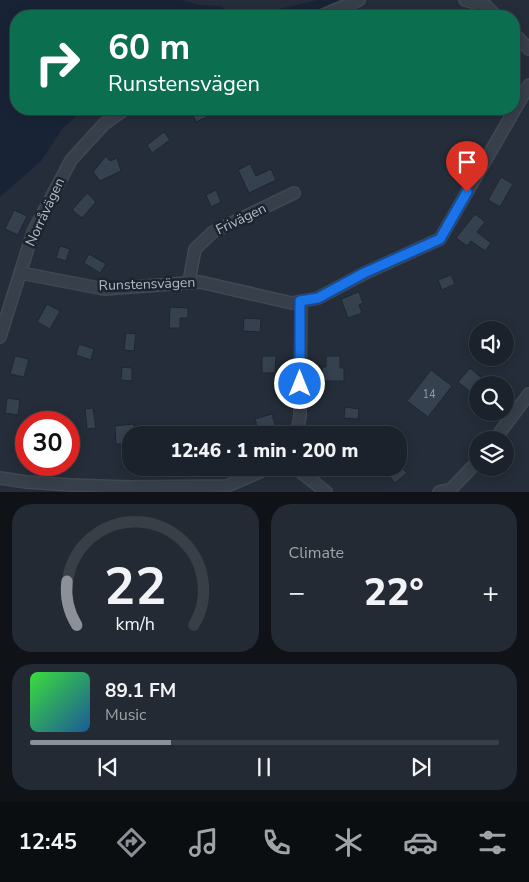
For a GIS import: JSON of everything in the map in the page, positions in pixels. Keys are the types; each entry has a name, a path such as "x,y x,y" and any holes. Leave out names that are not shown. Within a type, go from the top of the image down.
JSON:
{"street":[{"path":"336,10 360,0"},
{"path":"465,0 486,6 490,10"},
{"path":"520,40 529,49"},
{"name":"Runstensvägen","path":"520,101 529,85"},
{"name":"Norråvägen","path":"0,337 33,232 70,160 104,124 117,115"},
{"name":"Runstensvägen","path":"21,273 104,289 200,282 292,303 318,298 364,273 440,239 512,115"},
{"name":"Frivägen","path":"189,282 195,249 213,232 294,193"},
{"path":"298,426 300,417 300,301"},
{"path":"501,431 529,394"},
{"path":"439,492 451,489 469,470"},
{"path":"0,478 26,482 129,487 227,486 250,476"},
{"path":"306,476 326,492"}],"water":[{"path":"0,0 183,0 200,5 220,6 228,10 10,10 10,115 77,115 63,128 41,161 0,197"},
{"path":"317,0 339,0 316,10 276,10"}],"building":[{"path":"193,115 206,115 207,117 196,122"},
{"path":"164,132 170,140 152,153 147,145"},
{"path":"106,156 110,161 117,158 121,171 100,181 93,172"},
{"path":"250,164 256,176 271,169 276,180 249,193 238,170"},
{"path":"501,177 513,184 500,207 488,200"},
{"path":"216,190 221,202 211,207 206,195"},
{"path":"87,193 96,202 82,218 72,210"},
{"path":"14,210 27,216 18,235 5,229"},
{"path":"475,214 485,222 477,232 491,243 485,251 471,241 467,246 456,238"},
{"path":"60,246 70,249 66,261 56,258"},
{"path":"89,254 106,264 100,273 84,263"},
{"path":"451,275 455,284 442,290 438,280"},
{"path":"359,292 363,303 359,305 362,313 348,318 341,299"},
{"path":"47,304 60,311 50,329 37,322"},
{"path":"170,307 188,308 188,318 180,318 180,328 169,328"},
{"path":"244,318 261,319 260,332 243,331"},
{"path":"126,333 136,334 134,351 124,350"},
{"path":"79,344 94,349 91,360 76,355"},
{"path":"15,356 29,359 24,377 10,374"},
{"path":"262,356 276,356 275,373 262,373"},
{"path":"326,356 340,356 340,368 344,368 344,381 322,381 322,367 326,367"},
{"path":"122,367 132,368 132,381 121,380"},
{"path":"470,368 479,376 469,376 469,391 458,382"},
{"path":"431,370 452,386 428,417 407,401"},
{"path":"7,398 20,400 19,411 15,411 15,415 5,413"},
{"path":"345,407 359,409 358,419 344,418"},
{"path":"93,408 96,428 87,429 85,409"},
{"path":"272,414 275,426 257,426 255,419"},
{"path":"134,424 134,426 122,426 122,444 116,444 115,426"},
{"path":"389,476 403,476 395,483"}],"route":[{"path":"300,384 300,301 318,298 364,273 440,239 467,192"}]}
